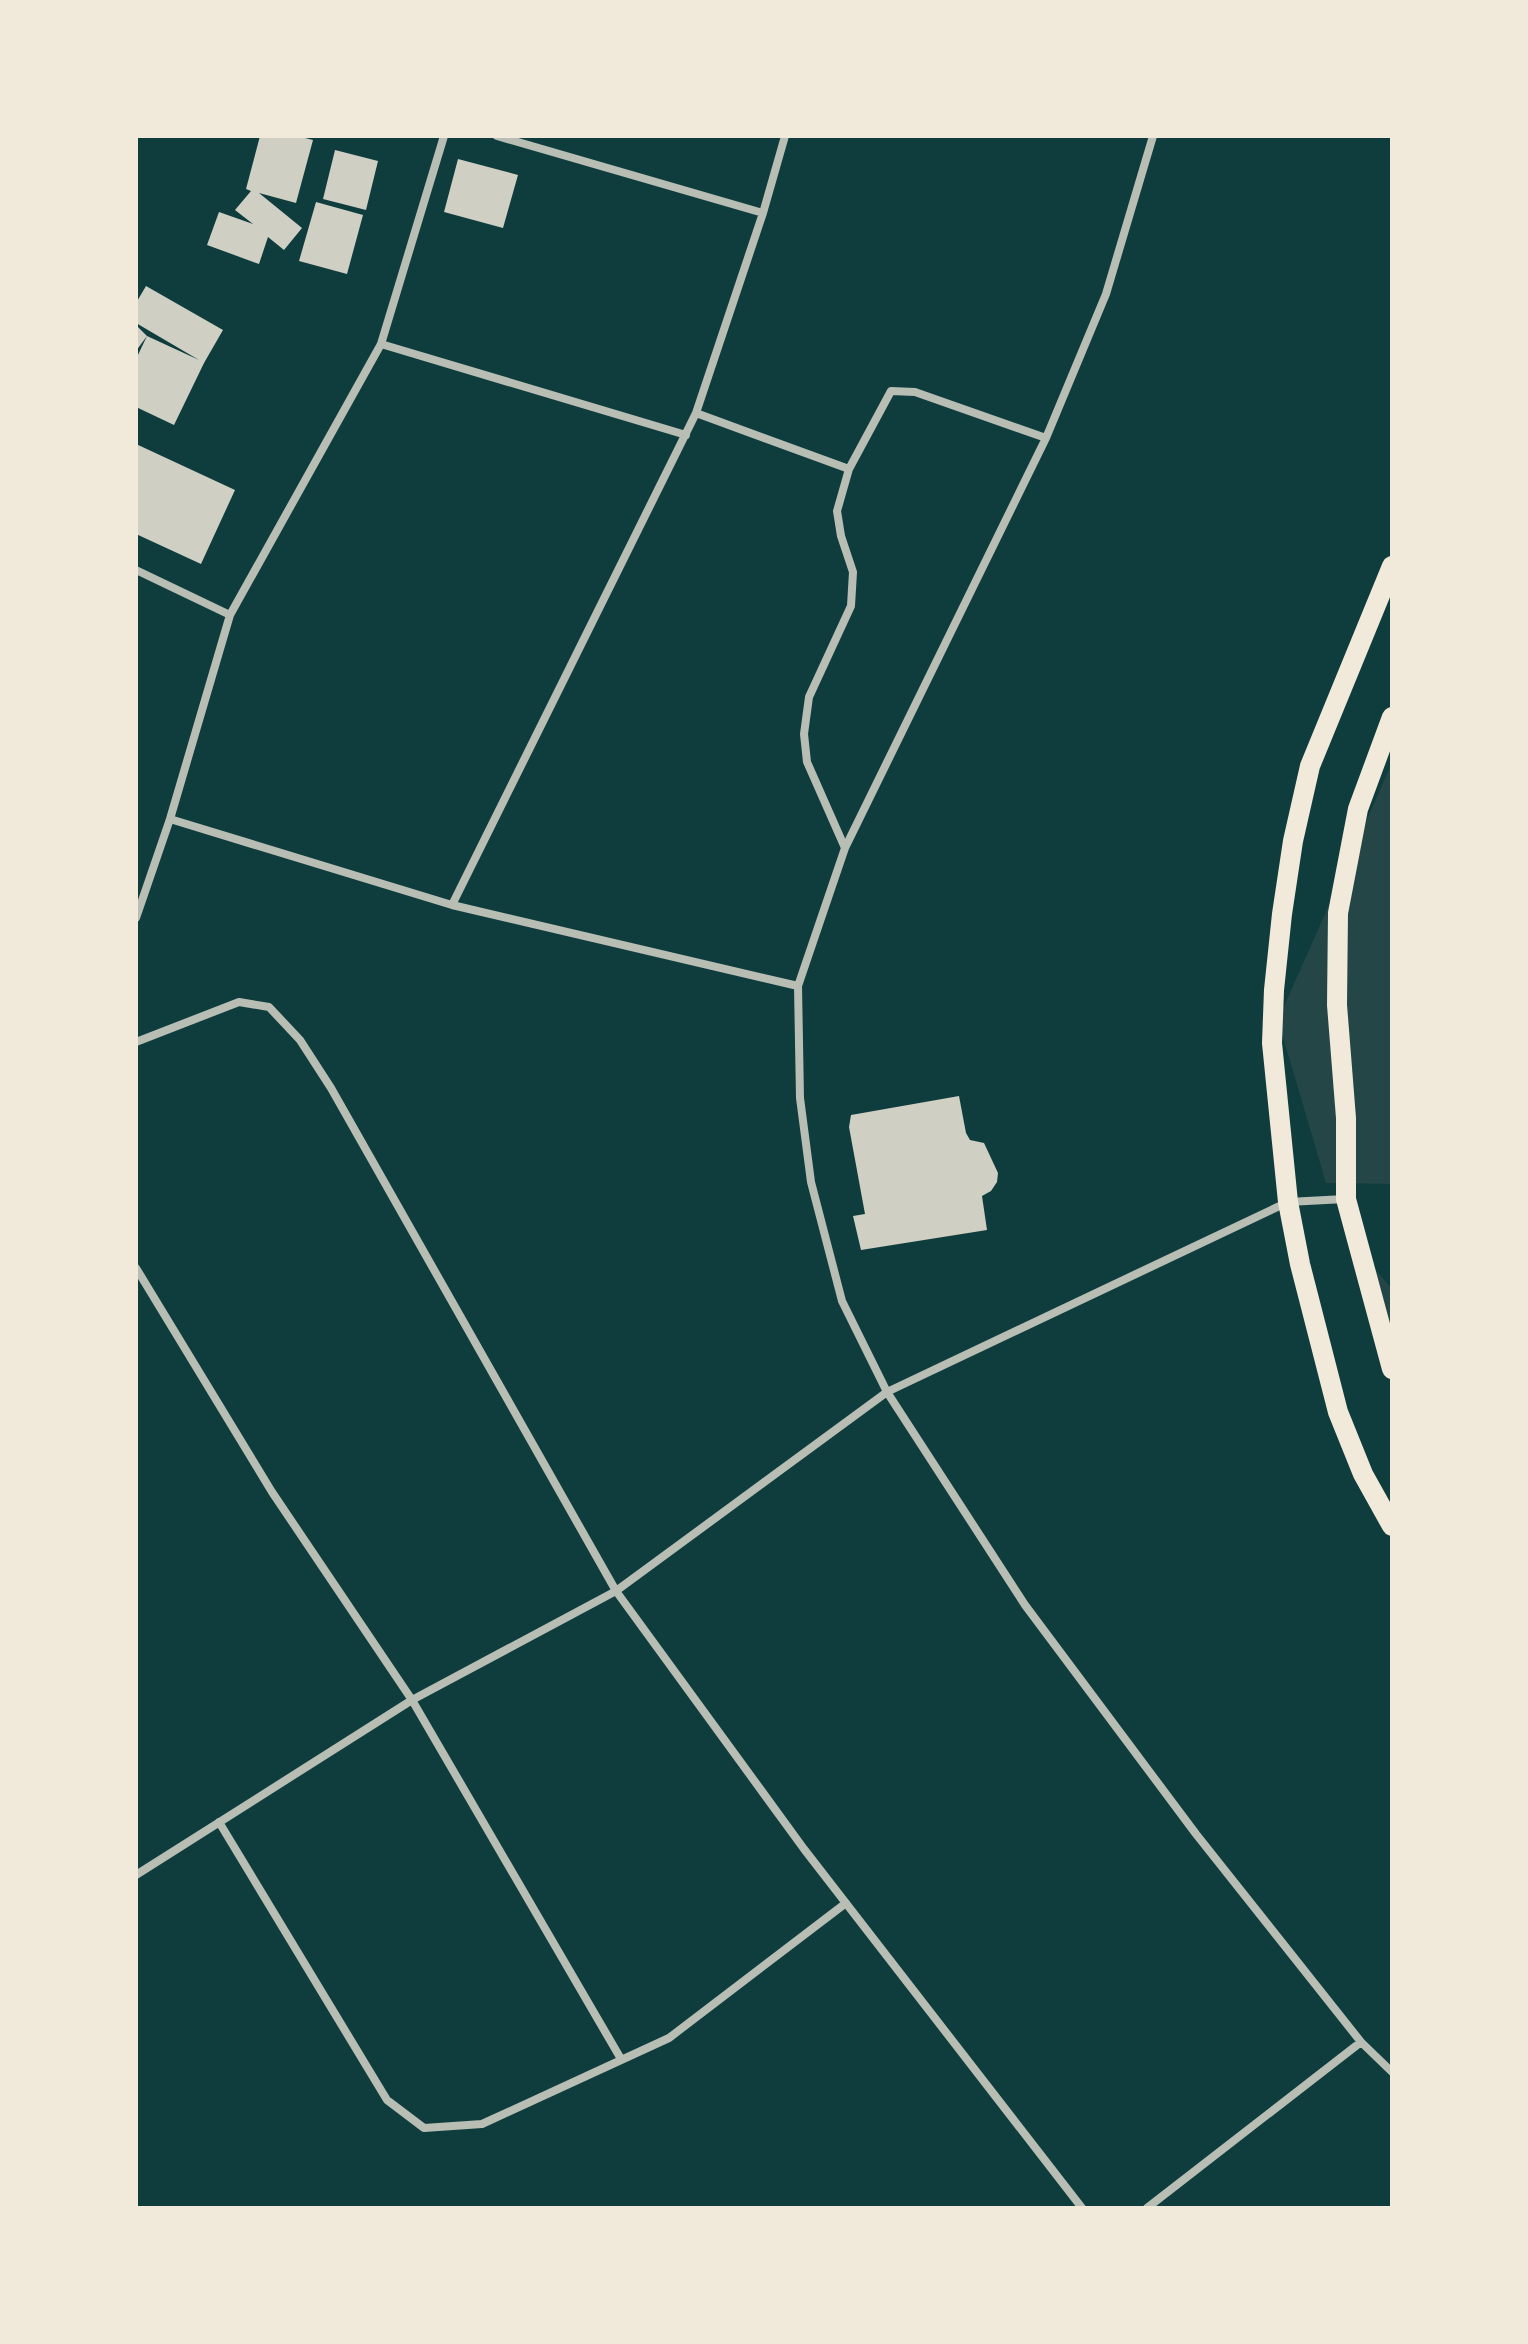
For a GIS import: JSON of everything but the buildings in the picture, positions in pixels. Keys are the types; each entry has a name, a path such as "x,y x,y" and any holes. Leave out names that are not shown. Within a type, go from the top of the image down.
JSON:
{"main road":[{"path":"1392,566 1310,766 1293,841 1274,990 1272,1043 1288,1202 1300,1264 1338,1412 1363,1474 1392,1526"},
{"path":"1392,717 1358,809 1338,913 1337,1005 1346,1118 1346,1199 1392,1369"}],"street":[{"path":"136,918 170,819 230,615 381,344 444,136"},
{"path":"497,136 763,213"},
{"path":"452,905 696,413 763,213 785,136"},
{"path":"1153,136 1106,294 1046,438 845,848 798,986 800,1098 811,1182 842,1301 887,1392 1025,1605 1196,1834 1361,2042 1392,2072"},
{"path":"381,344 686,435"},
{"path":"845,848 807,762 804,734 809,697 851,606 853,572 841,536 837,511 849,469 891,391 915,392 1046,438"},
{"path":"696,413 849,469"},
{"path":"136,570 230,615"},
{"path":"170,819 452,905 798,986"},
{"path":"136,1042 239,1002 269,1007 300,1040 331,1088 616,1591 846,1903 1082,2208"},
{"path":"136,1875 412,1700 616,1591 887,1392 1288,1202 1346,1199"},
{"path":"136,1268 272,1492 412,1700 621,2059"},
{"path":"219,1822 387,2100 424,2128 482,2124 669,2038 846,1903"},
{"path":"1147,2208 1361,2042"}],"shaded area":[{"path":"1392,763 1392,1184 1326,1183 1278,1020"},
{"path":"1369,1262 1392,1289 1392,1337"}]}
